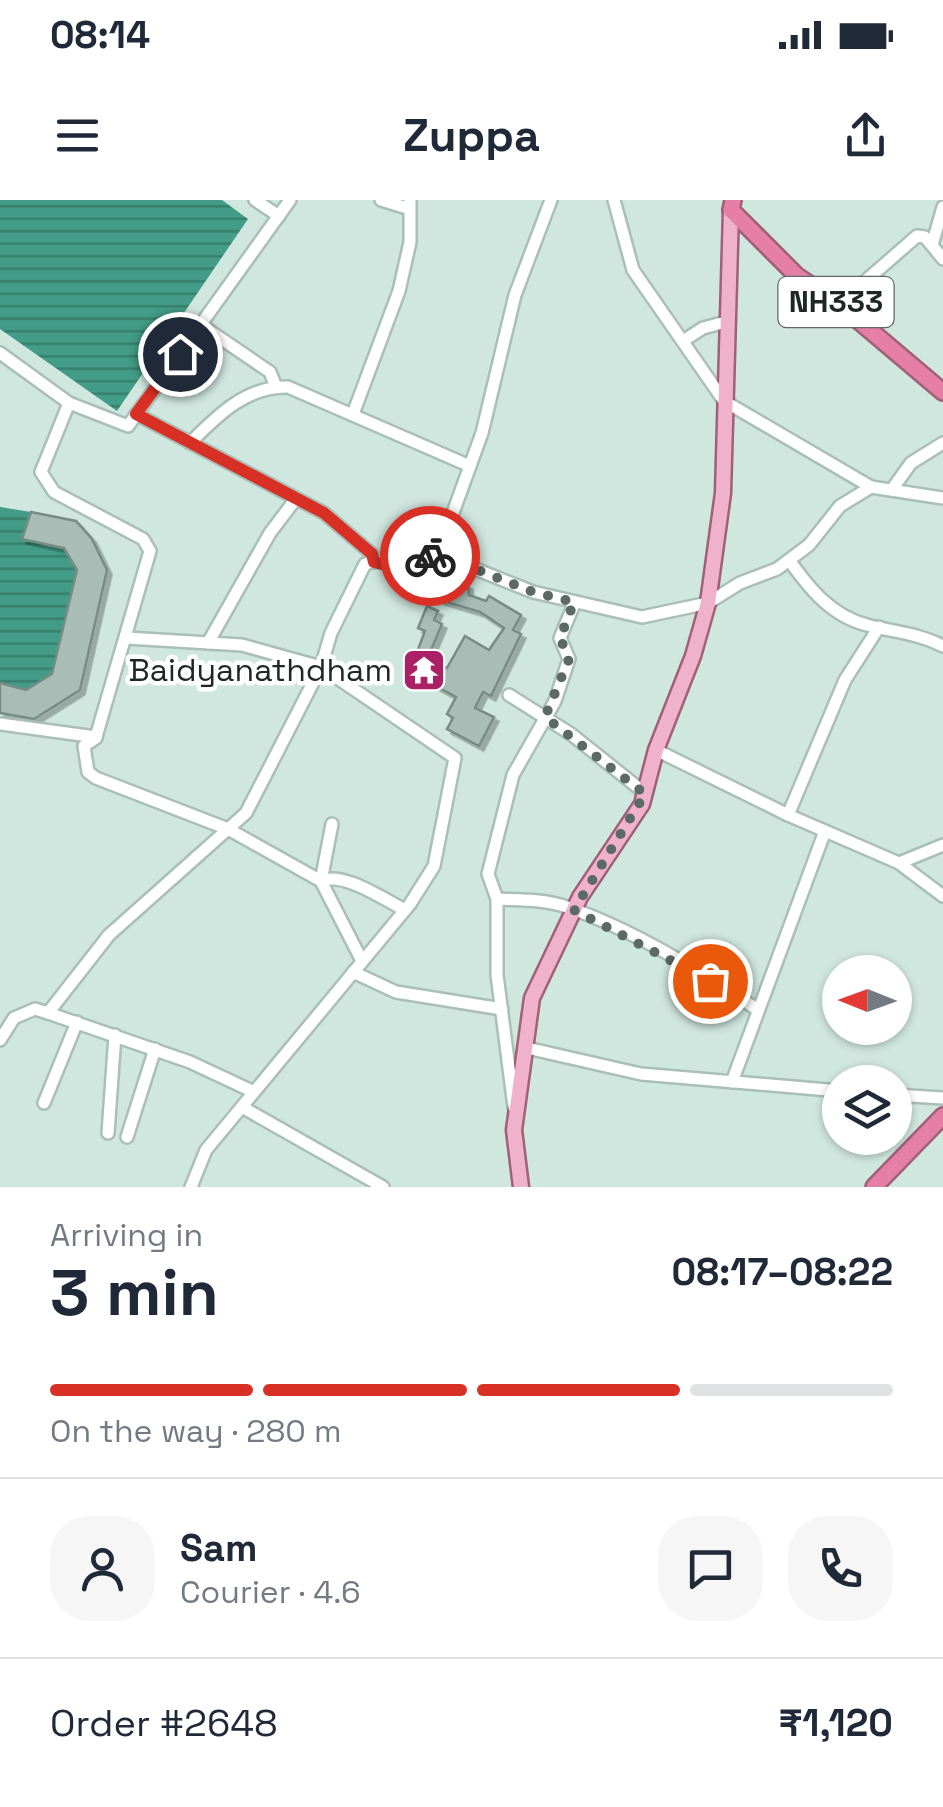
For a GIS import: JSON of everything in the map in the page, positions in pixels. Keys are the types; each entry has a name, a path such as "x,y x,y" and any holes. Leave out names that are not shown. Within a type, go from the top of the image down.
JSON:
{"highway":[{"name":"NH333","path":"732,205 797,276 839,304 943,392"},
{"path":"874,1187 943,1116"}],"main road":[{"path":"521,1187 516,1121 532,998 574,910 645,794 656,750 694,656 708,603 724,492 732,205"}],"street":[{"path":"255,200 279,216"},
{"path":"0,353 69,403 128,426 290,200"},
{"path":"353,414 399,291 410,242 409,204 382,200"},
{"path":"438,554 493,394 503,333 551,200"},
{"path":"614,200 633,270 724,401 872,487 943,498"},
{"path":"932,245 943,207"},
{"path":"839,304 917,236 925,236 943,258"},
{"path":"683,341 702,328 726,322"},
{"path":"201,324 270,372 276,387"},
{"path":"190,443 221,412 259,390 276,387 299,390 470,466"},
{"path":"69,403 41,472 54,492 144,538 150,551 96,738 84,746 88,772 228,830 320,881 362,961"},
{"path":"136,414 324,513 372,554 374,562"},
{"path":"893,488 911,463 943,443"},
{"path":"48,1012 109,935 246,813 322,667 332,634 365,564 374,562 416,572 433,552 533,592 642,617 708,603 788,560 809,545 840,506 872,487"},
{"path":"208,642 270,533 295,500"},
{"path":"788,560 816,598 864,625 905,630 943,646"},
{"path":"516,1121 502,1009 498,899 488,874 513,774 545,717 569,659 560,638 574,602"},
{"path":"788,815 845,680 879,626"},
{"path":"127,638 242,645 322,667 455,758 434,866 404,910 206,1150 191,1187"},
{"path":"509,695 545,717 645,794"},
{"path":"0,724 96,738"},
{"path":"656,750 788,815 899,863 943,896"},
{"path":"320,881 332,824"},
{"path":"732,1082 825,830"},
{"path":"899,863 943,844"},
{"path":"320,881 331,878 360,887 404,910"},
{"path":"498,899 541,900 574,910 642,942 758,1010"},
{"path":"354,972 396,992 502,1009"},
{"path":"0,1040 14,1018 35,1008 155,1050 254,1092"},
{"path":"44,1103 77,1022"},
{"path":"108,1133 114,1036"},
{"path":"527,1048 641,1074 822,1090"},
{"path":"127,1137 155,1050"},
{"path":"912,1096 943,1098"},
{"path":"242,1107 383,1187"}],"shaded area":[{"path":"0,200 222,200 248,219 117,411 0,329"},
{"path":"0,507 31,512 22,539 64,548 77,570 52,674 26,690 0,683"}],"building":[{"path":"31,512 76,521 92,539 107,570 80,690 34,719 0,713 0,683 26,690 52,674 77,570 64,548 22,539"},
{"path":"447,578 468,585 469,595 486,601 489,596 521,615 513,630 521,634 491,696 483,692 475,708 494,717 479,746 447,729 453,718 447,714 456,697 419,677 427,660 447,668 465,636 489,650 504,628 480,612 440,600"},
{"path":"427,606 438,611 434,620 442,624 428,657 417,652 425,631 418,628"}],"way so far":[{"path":"430,556 433,552 533,592 574,602 560,638 569,659 545,717 645,794 574,910 642,942 710,981"}],"place":[{"name":"Baidyanathdham","path":"424,670"}],"route":[{"path":"180,354 136,414 324,513 372,554 374,562 416,572 430,556"}]}
